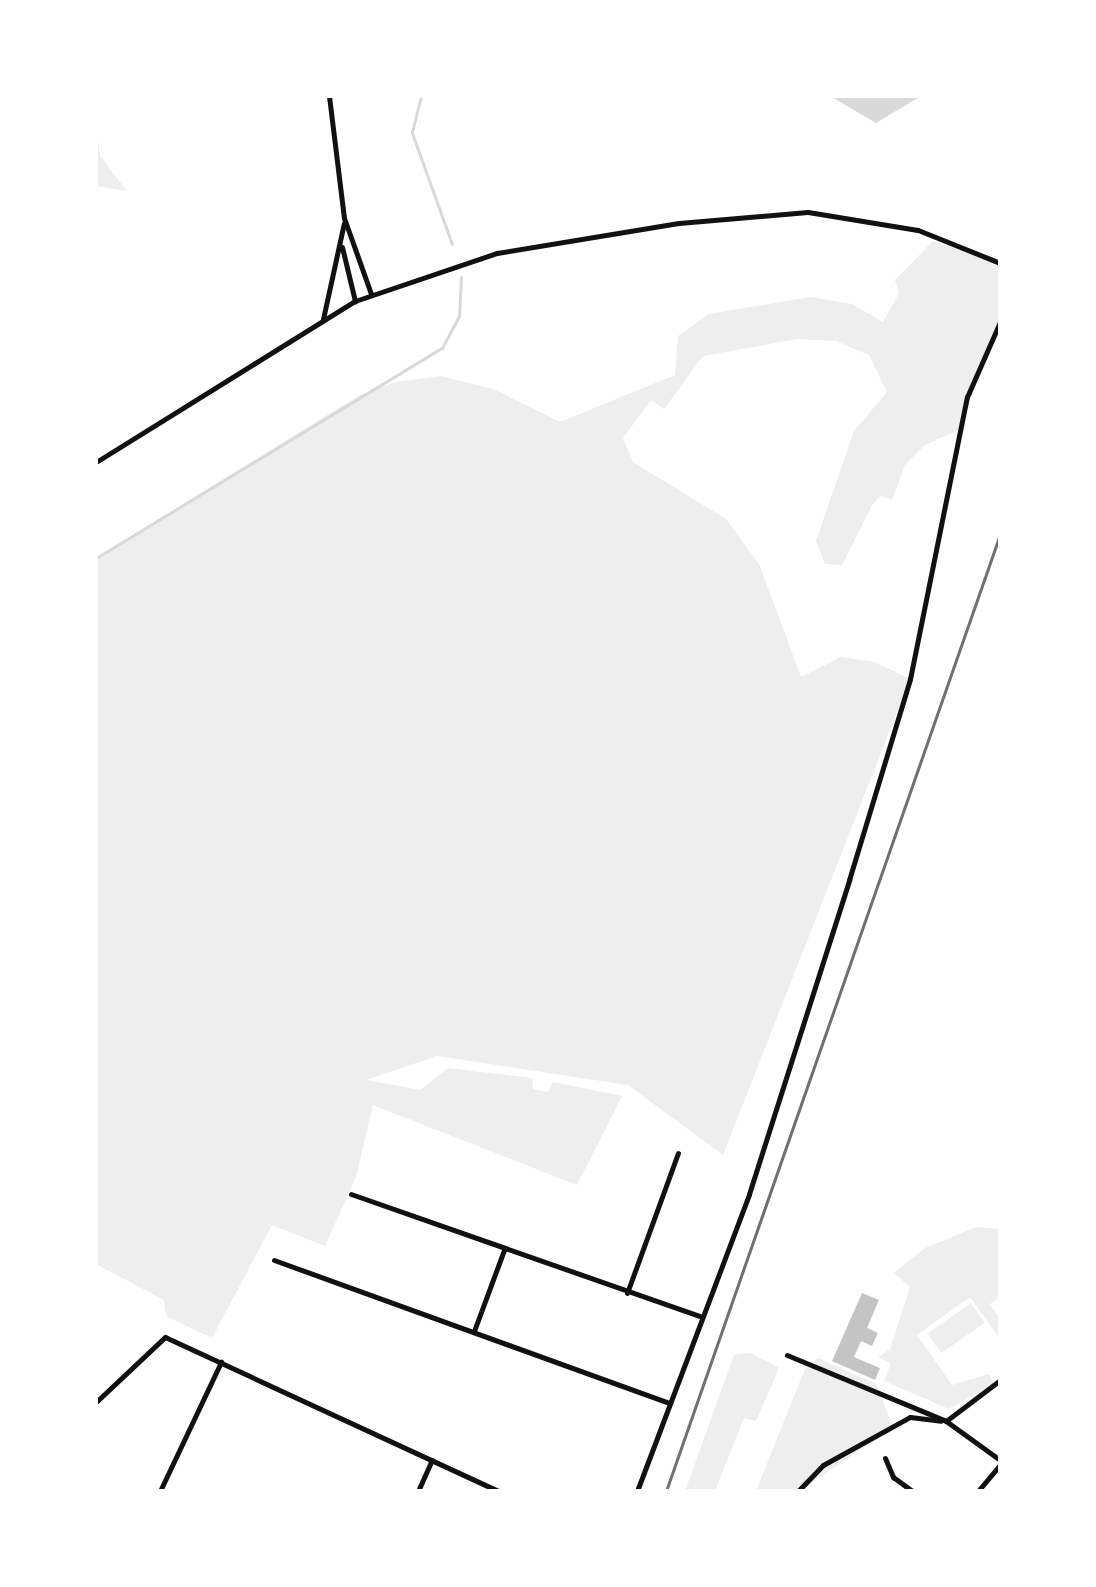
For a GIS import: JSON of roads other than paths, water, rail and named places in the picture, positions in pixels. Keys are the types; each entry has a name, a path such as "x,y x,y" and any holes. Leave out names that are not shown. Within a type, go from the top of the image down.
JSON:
{"street":[{"path":"329,96 344,218 371,294"},
{"path":"96,462 355,301 459,264 552,242 808,212 918,230 1000,263"},
{"path":"323,319 344,218"},
{"path":"341,242 355,301"},
{"path":"637,1491 699,1316 749,1194 858,851 910,679 967,397 1000,322"},
{"path":"627,1293 678,1153"},
{"path":"351,1194 699,1316"},
{"path":"474,1331 504,1250"},
{"path":"274,1260 669,1403"},
{"path":"96,1402 165,1337 499,1491"},
{"path":"787,1355 946,1421 1000,1462 978,1491"},
{"path":"160,1491 221,1362"},
{"path":"798,1491 823,1465 910,1417 946,1421 1000,1380"},
{"path":"885,1458 893,1477 912,1491"},
{"path":"418,1491 432,1460"}],"waterway":[{"path":"421,96 412,133 452,244"},
{"path":"96,558 442,348 459,316 461,277"}],"railway":[{"path":"666,1491 1000,534"}]}
